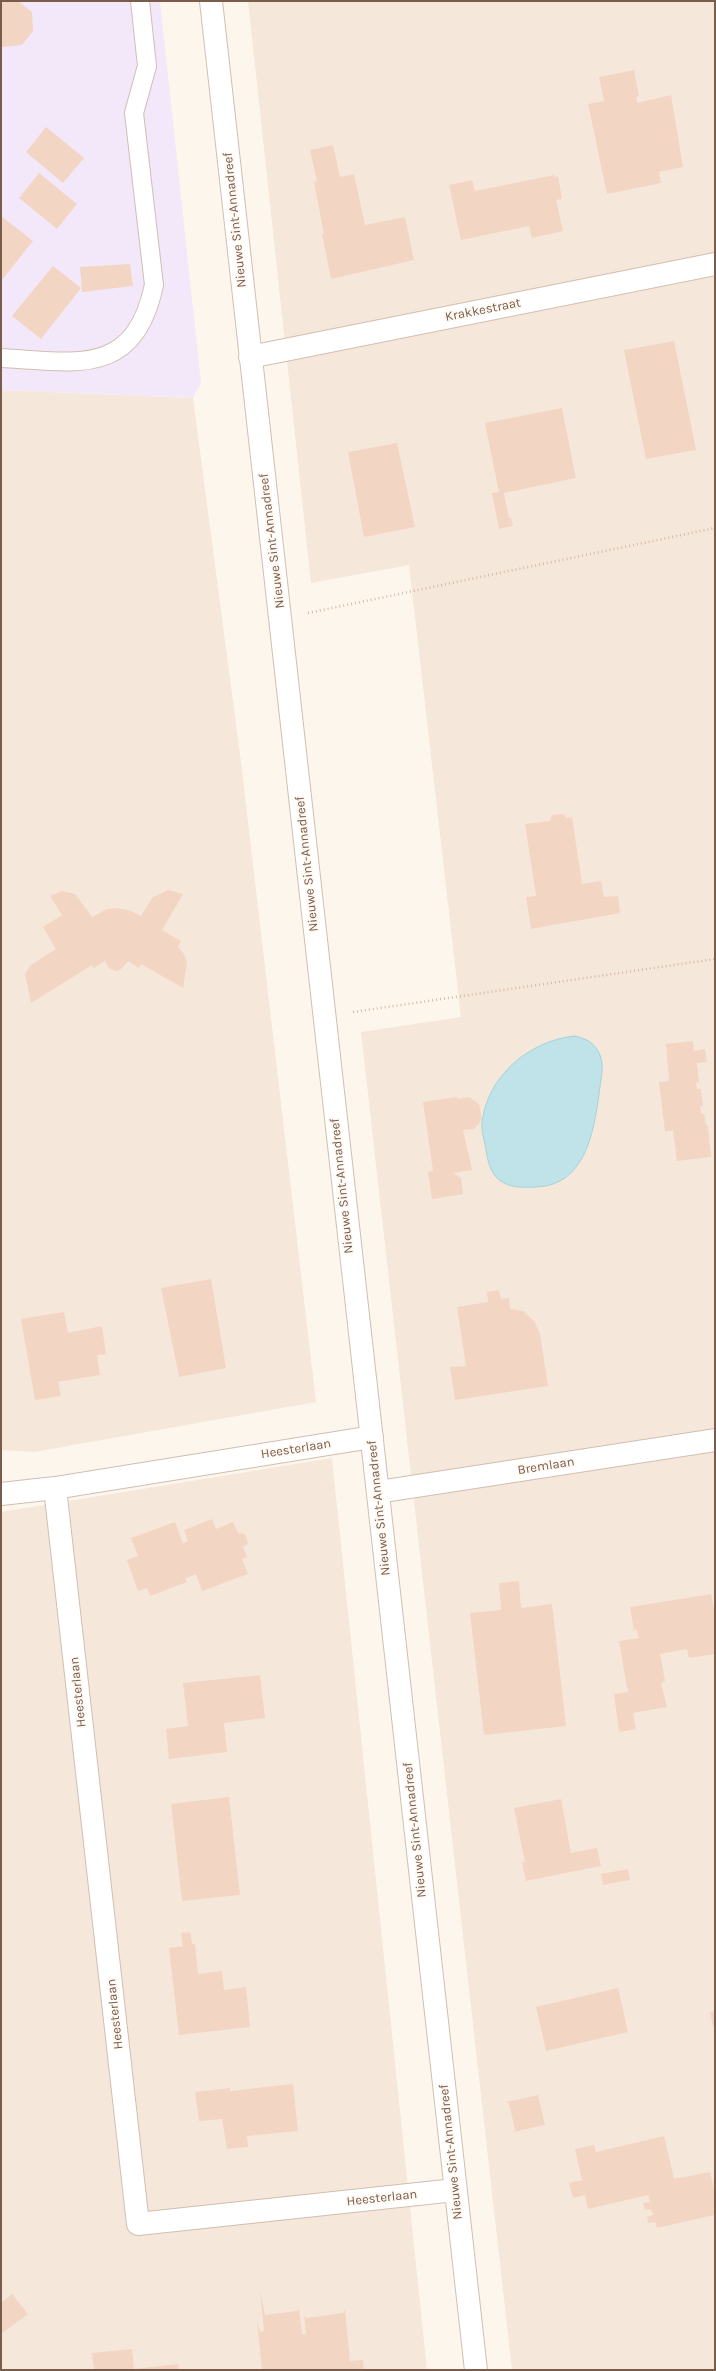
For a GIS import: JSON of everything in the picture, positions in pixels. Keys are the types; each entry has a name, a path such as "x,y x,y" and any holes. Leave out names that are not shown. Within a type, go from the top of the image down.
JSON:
{"street":[{"name":"Nieuwe Sint-Annadreef","path":"211,1 250,357 281,618 323,1016 372,1437 476,2370"},
{"name":"Krakkestraat","path":"250,357 715,264"},
{"name":"Heesterlaan","path":"1,1494 55,1488 372,1437"},
{"name":"Bremlaan","path":"378,1492 715,1440"},
{"name":"Heesterlaan","path":"55,1488 138,2224 455,2190"}],"lane":[{"path":"1,358 70,362 97,360 120,349 136,332 149,311 154,286 134,113 148,66 140,1"}],"path":[{"path":"281,618 715,528"},
{"path":"323,1016 715,959"}],"shaded area":[{"path":"1,1 160,1 201,383 193,398 1,390"},
{"path":"248,1 715,1 715,2370 512,2370 361,1032 461,1017 409,565 311,583"},
{"path":"1,390 193,398 241,762 316,1402 34,1452 1,1450"},
{"path":"332,1458 427,2370 1,2370 1,1512"}],"water":[{"path":"574,1036 586,1040 596,1047 602,1064 594,1124 590,1140 584,1154 576,1167 566,1177 553,1184 537,1187 515,1187 506,1184 500,1181 493,1173 487,1157 482,1129 486,1106 492,1090 501,1076 526,1053 557,1039"}],"building":[{"path":"18,1 32,12 33,31 22,45 3,47 1,46 1,2"},
{"path":"634,70 639,96 636,97 637,103 671,95 683,167 659,172 661,183 607,194 588,104 604,101 599,77"},
{"path":"46,127 84,158 63,183 26,152"},
{"path":"333,145 340,177 354,174 365,225 405,217 414,260 331,279 314,182 317,181 310,150"},
{"path":"39,173 77,204 57,229 19,198"},
{"path":"554,175 554,177 558,176 562,199 556,200 563,231 532,238 529,226 461,240 449,185 472,180 475,191"},
{"path":"1,216 33,241 1,281"},
{"path":"130,264 133,286 82,292 80,267"},
{"path":"53,266 81,288 41,339 12,316"},
{"path":"674,341 696,450 646,459 624,350"},
{"path":"562,408 576,478 504,493 509,518 511,518 513,526 499,529 492,493 499,492 485,423"},
{"path":"397,443 415,527 364,537 348,452"},
{"path":"563,814 567,818 572,817 582,884 601,881 604,897 618,896 620,913 531,929 526,897 536,896 525,824 550,821 552,815"},
{"path":"168,890 183,894 162,930 181,941 178,947 184,954 187,963 183,988 141,964 139,968 128,961 120,970 116,971 109,968 105,961 94,968 92,965 31,1003 25,974 31,965 56,949 43,927 62,915 50,896 62,891 75,894 92,917 107,909 117,908 131,911 141,916 153,897"},
{"path":"693,1041 694,1051 705,1049 707,1062 697,1063 699,1082 696,1083 697,1089 701,1089 703,1106 700,1106 701,1114 704,1114 706,1125 708,1125 711,1157 677,1161 673,1130 665,1132 659,1082 669,1081 666,1044"},
{"path":"457,1097 457,1099 469,1097 479,1104 482,1120 474,1129 463,1130 472,1170 453,1173 461,1178 463,1194 432,1199 428,1172 433,1171 423,1102"},
{"path":"211,1279 226,1368 179,1377 161,1288"},
{"path":"499,1290 501,1299 509,1298 510,1309 523,1311 534,1321 540,1334 548,1386 455,1400 450,1367 466,1366 457,1307 488,1302 487,1292"},
{"path":"64,1312 68,1333 102,1326 106,1354 97,1355 100,1375 58,1382 61,1396 35,1400 21,1319"},
{"path":"212,1519 216,1529 233,1522 238,1533 245,1534 248,1543 243,1547 247,1557 242,1559 248,1574 202,1591 196,1574 185,1579 187,1582 150,1596 147,1588 138,1591 127,1560 138,1556 131,1538 175,1522 183,1543 188,1541 184,1530"},
{"path":"519,1581 521,1608 552,1604 566,1726 484,1735 470,1613 501,1610 499,1583"},
{"path":"711,1594 715,1615 715,1654 689,1658 687,1649 660,1654 665,1681 661,1683 667,1707 633,1713 636,1729 619,1732 614,1694 628,1692 629,1688 627,1688 619,1641 639,1638 637,1630 634,1630 630,1607"},
{"path":"260,1675 265,1718 224,1723 227,1752 169,1759 166,1729 188,1726 183,1683"},
{"path":"229,1797 240,1895 182,1901 171,1804"},
{"path":"561,1799 571,1853 597,1848 601,1866 526,1881 522,1862 525,1862 514,1808"},
{"path":"628,1869 630,1880 603,1885 601,1874"},
{"path":"190,1932 192,1944 195,1944 198,1974 222,1971 224,1990 246,1987 250,2027 179,2035 169,1948 183,1946 181,1933"},
{"path":"618,1988 628,2032 546,2051 536,2007"},
{"path":"715,2011 715,2026 713,2026 710,2012"},
{"path":"293,2084 298,2131 247,2136 248,2147 227,2149 222,2119 199,2121 195,2092 230,2088 230,2091"},
{"path":"538,2095 545,2125 513,2132 515,2130 509,2103 506,2102"},
{"path":"664,2136 674,2179 710,2172 715,2193 715,2215 657,2228 655,2222 648,2223 647,2217 653,2215 651,2209 645,2210 643,2203 650,2202 648,2195 588,2209 585,2195 573,2198 569,2183 582,2180 575,2149 594,2145 596,2152"},
{"path":"260,2290 265,2315 297,2311 299,2309 302,2334 306,2334 304,2315 306,2318 343,2313 345,2310 350,2361 363,2360 364,2370 262,2370 257,2319 260,2332 264,2331"},
{"path":"12,2294 28,2314 1,2334 1,2303"},
{"path":"132,2349 134,2369 178,2364 179,2370 94,2370 92,2353"}]}
